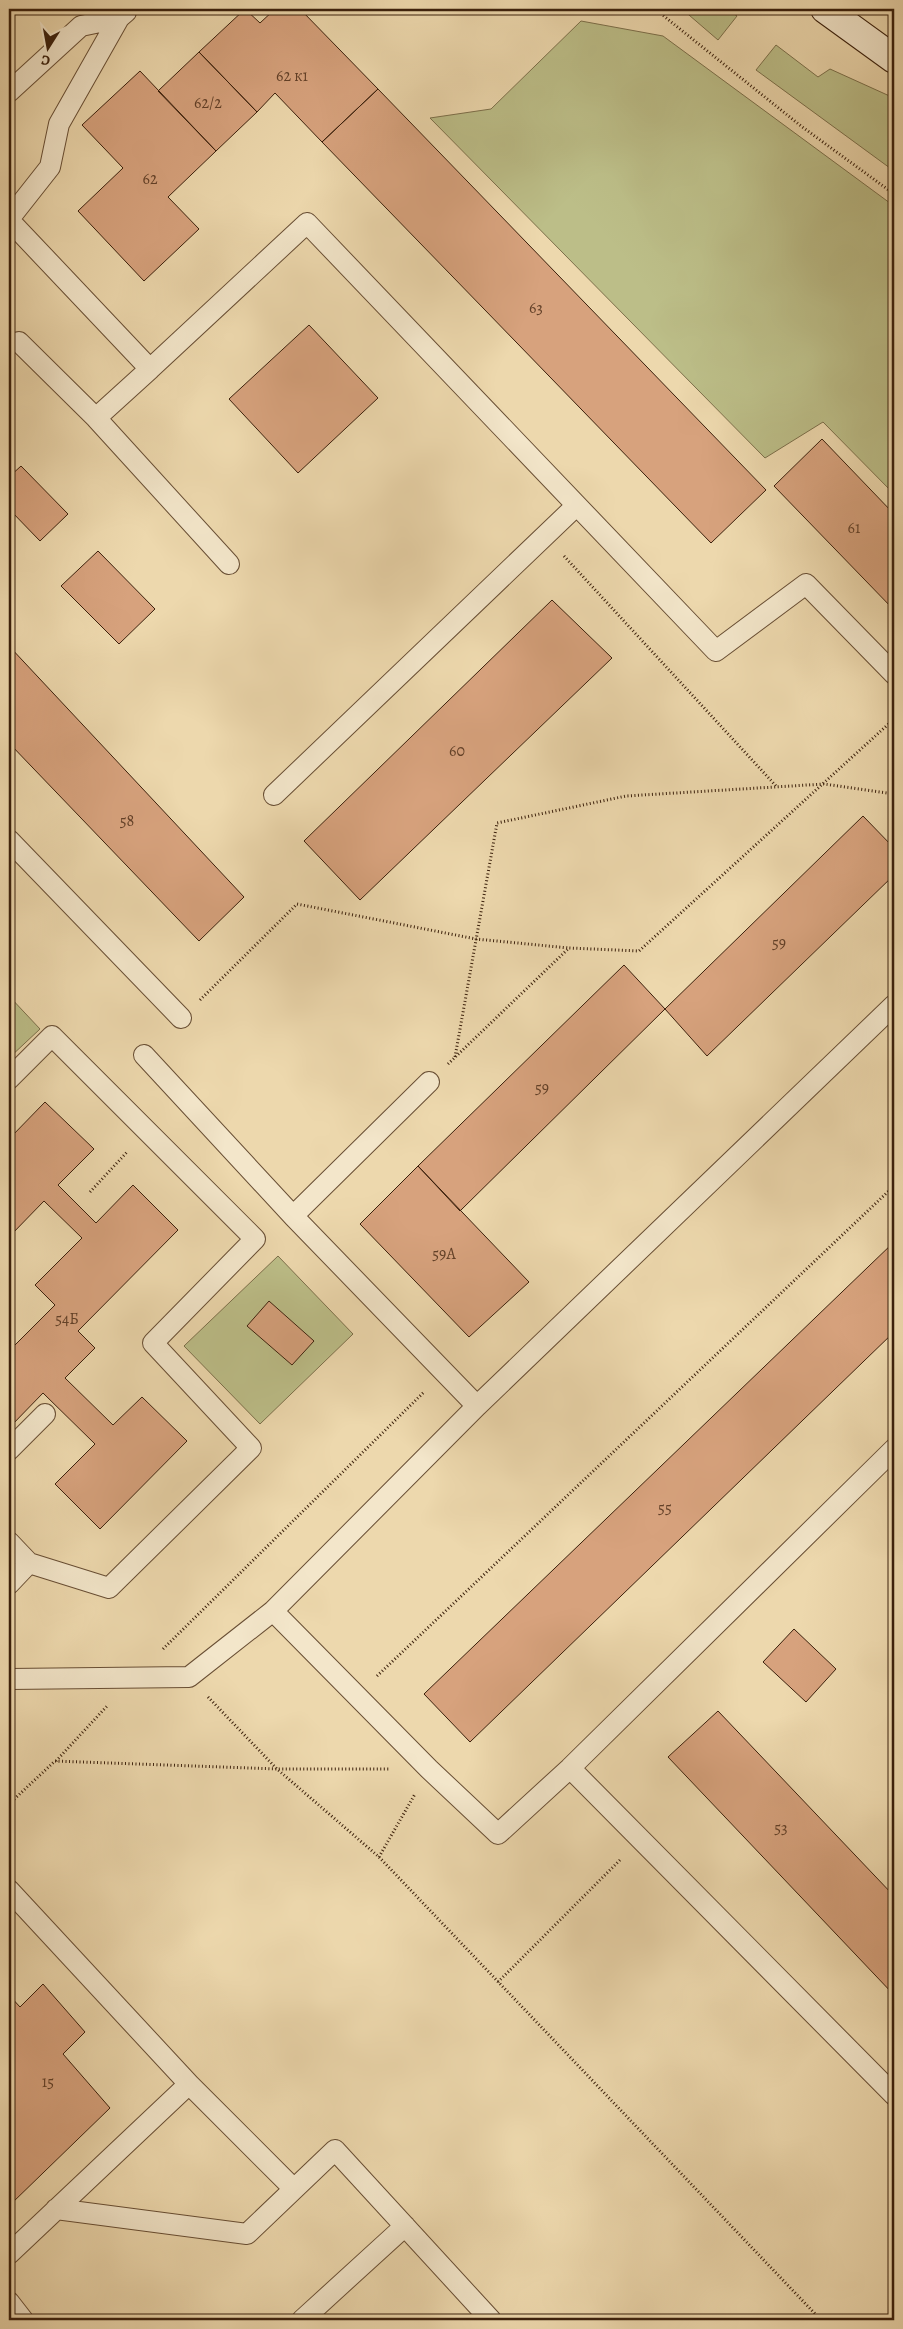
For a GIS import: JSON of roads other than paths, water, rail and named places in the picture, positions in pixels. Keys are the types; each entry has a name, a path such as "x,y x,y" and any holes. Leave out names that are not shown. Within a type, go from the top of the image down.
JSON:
{"main road":[{"path":"825,9 894,59"}],"lane":[{"path":"9,92 81,26 122,12"},
{"path":"122,12 59,124 50,167 9,219 150,369"},
{"path":"96,418 308,223 716,651 806,584 894,674"},
{"path":"12,341 96,418 229,564"},
{"path":"274,795 576,506"},
{"path":"9,840 181,1018"},
{"path":"9,1679 189,1677 273,1611 477,1406 894,1005"},
{"path":"9,1079 52,1036 255,1239 153,1344 251,1448 109,1588 28,1563 9,1542"},
{"path":"144,1055 293,1216 477,1406"},
{"path":"293,1216 429,1082"},
{"path":"9,1450 45,1414"},
{"path":"273,1611 429,1770 498,1834 570,1768 894,1449"},
{"path":"9,1584 28,1563"},
{"path":"570,1768 894,2095"},
{"path":"9,1890 189,2084 293,2188"},
{"path":"9,2254 189,2084"},
{"path":"56,2209 247,2234 293,2188 335,2150 490,2320"},
{"path":"302,2320 405,2226"},
{"path":"9,2302 23,2320"}]}
